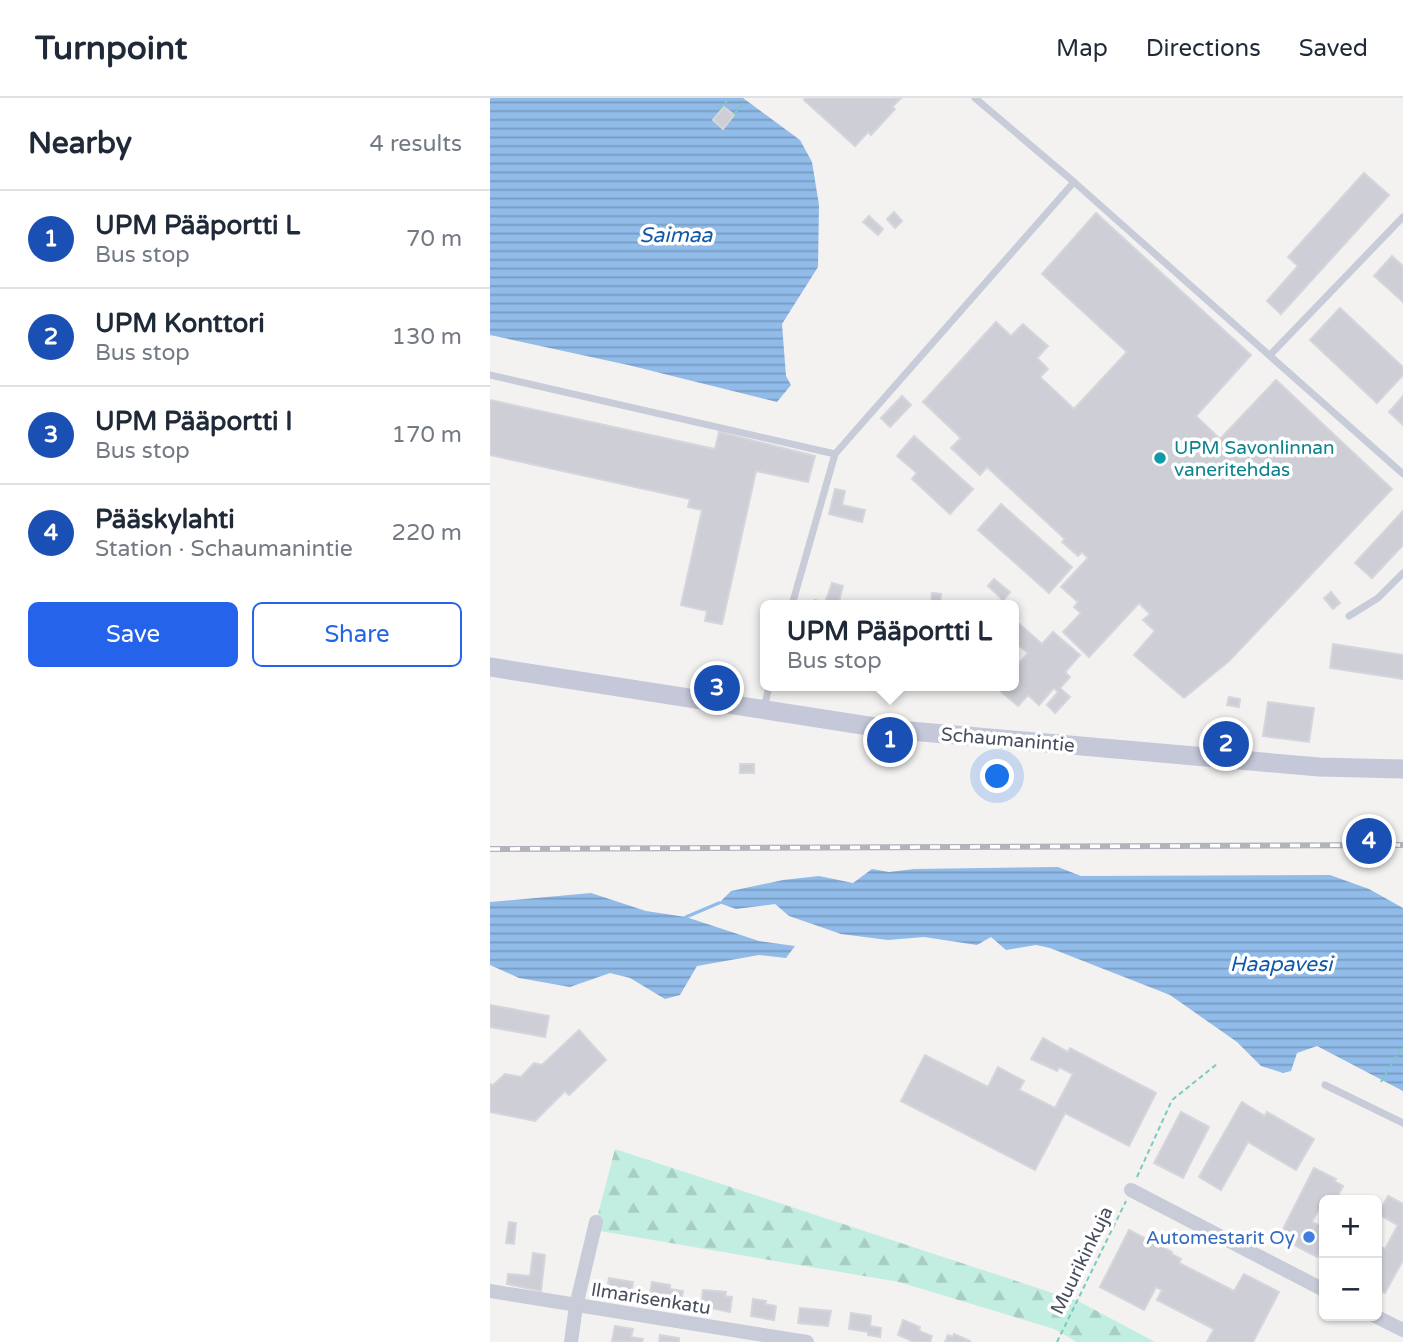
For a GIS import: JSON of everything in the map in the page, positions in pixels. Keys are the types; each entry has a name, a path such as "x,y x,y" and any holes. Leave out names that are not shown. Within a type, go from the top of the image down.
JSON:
{"street":[{"name":"Schaumanintie","path":"490,667 914,732 1319,767 1403,769"},
{"path":"1131,1190 1319,1287"},
{"path":"571,1342 576,1306 596,1222"},
{"name":"Ilmarisenkatu","path":"490,1291 807,1342"},
{"path":"1382,1320 1403,1330"}],"lane":[{"path":"975,98 1074,182 1403,474"},
{"path":"793,600 835,454 1074,182"},
{"path":"1270,355 1403,217"},
{"path":"490,375 835,454"},
{"path":"1349,616 1378,598 1403,573"},
{"path":"763,710 768,691"},
{"path":"1325,1085 1403,1123"}],"path":[{"path":"719,109 730,98"},
{"path":"734,114 745,102"},
{"path":"1381,1082 1403,1045"},
{"name":"Muurikinkuja","path":"1057,1342 1172,1100 1217,1065"}],"green space":[{"path":"615,1149 1080,1302 1155,1342 1077,1342 1054,1329 899,1282 600,1231 596,1222"}],"water":[{"name":"Saimaa","path":"490,98 743,98 800,140 812,162 819,205 818,267 782,324 786,376 791,385 777,402 628,365 490,335"},
{"name":"Haapavesi","path":"1058,867 1081,876 1330,875 1369,889 1403,908 1403,1091 1317,1046 1297,1053 1291,1071 1283,1073 1261,1066 1237,1042 1170,995 1050,948 1036,945 1006,950 991,937 977,945 924,937 888,940 841,934 789,916 775,904 736,909 719,903 731,891 783,880 819,876 853,883 872,869 889,872 914,869"},
{"path":"591,893 646,911 686,917 759,941 795,946 786,958 759,955 697,966 680,995 665,999 630,978 610,973 570,987 519,978 490,965 490,902"}],"building":[{"path":"901,98 892,107 895,109 871,135 868,132 855,146 804,100"},
{"path":"724,107 734,115 723,129 713,120"},
{"path":"1364,173 1389,195 1281,314 1267,301 1298,266 1288,257"},
{"path":"894,212 902,221 895,228 887,219"},
{"name":"UPM Savonlinnan vaneritehdas","path":"1096,213 1251,355 1196,416 1220,439 1276,380 1392,489 1229,661 1184,698 1134,655 1155,631 1143,620 1150,614 1139,603 1089,657 1063,632 1081,613 1074,607 1078,602 1061,587 1088,558 1082,552 1078,556 1062,542 1065,539 987,467 980,475 951,448 961,438 923,402 996,322 1011,336 1023,324 1048,346 1037,358 1048,369 1040,377 1074,409 1127,352 1042,274"},
{"path":"869,216 883,229 878,235 863,222"},
{"path":"1392,256 1403,266 1403,302 1374,276"},
{"path":"1340,308 1403,367 1403,375 1377,403 1310,340"},
{"path":"902,396 911,405 890,427 881,418"},
{"path":"1403,396 1403,425 1389,412"},
{"path":"490,400 715,449 719,432 815,456 808,482 756,471 722,624 705,621 707,611 681,605 702,510 688,507 690,499 490,455"},
{"path":"914,436 973,489 950,514 912,479 917,473 897,456"},
{"path":"835,489 845,491 842,505 865,510 862,522 829,514"},
{"path":"1001,504 1072,567 1049,593 978,530"},
{"path":"1403,511 1403,545 1372,578 1355,563"},
{"path":"994,579 1010,592 1003,600 988,586"},
{"path":"832,583 843,586 839,600 826,600"},
{"path":"1331,592 1340,603 1333,609 1324,598"},
{"path":"932,593 941,594 940,600 931,600"},
{"path":"1019,624 1042,644 1053,632 1080,655 1065,672 1070,677 1060,688 1070,697 1055,713 1047,705 1058,692 1054,688 1039,705 1028,695 1018,706 1000,691 1019,691 1019,663 1028,653 1019,646"},
{"path":"1333,644 1403,655 1403,679 1330,668"},
{"path":"1229,697 1240,699 1239,707 1227,705"},
{"path":"1268,702 1314,708 1309,742 1263,736"},
{"path":"740,764 754,764 754,773 740,773"},
{"path":"490,1005 549,1016 545,1037 490,1027"},
{"path":"579,1030 606,1060 569,1095 565,1091 535,1121 490,1112 490,1084 493,1085 505,1074 521,1077 534,1063 542,1065"},
{"path":"1043,1038 1068,1052 1070,1048 1156,1093 1129,1146 1065,1113 1035,1170 901,1101 925,1055 988,1087 998,1067 1024,1081 1019,1090 1055,1108 1073,1074 1059,1067 1057,1071 1031,1059"},
{"path":"1242,1102 1265,1116 1267,1112 1314,1139 1296,1170 1248,1142 1221,1190 1199,1177"},
{"path":"1181,1112 1209,1127 1183,1178 1154,1163"},
{"path":"1314,1168 1336,1179 1334,1181 1343,1186 1338,1195 1319,1195 1319,1208 1312,1222 1319,1226 1317,1257 1279,1237"},
{"path":"1388,1196 1403,1204 1403,1260 1385,1293 1382,1292 1382,1248 1385,1249 1398,1225 1382,1216 1382,1207"},
{"path":"509,1222 516,1223 514,1244 506,1243"},
{"path":"1129,1230 1172,1252 1181,1259 1179,1263 1234,1291 1244,1274 1279,1292 1253,1342 1207,1342 1214,1329 1157,1300 1162,1290 1156,1287 1144,1310 1100,1287"},
{"path":"533,1253 545,1255 541,1291 507,1284 508,1274 530,1276"},
{"path":"609,1278 633,1282 631,1296 607,1292"},
{"path":"652,1282 670,1285 670,1289 683,1291 681,1302 649,1299"},
{"path":"703,1290 726,1292 725,1296 732,1297 730,1312 701,1306"},
{"path":"753,1299 776,1306 774,1320 751,1316"},
{"path":"800,1308 831,1311 828,1326 798,1323"},
{"path":"851,1313 871,1316 870,1326 881,1328 880,1337 849,1329"},
{"path":"903,1320 932,1336 930,1342 914,1342 898,1335"},
{"path":"615,1326 633,1329 631,1337 643,1339 642,1342 612,1341"},
{"path":"954,1334 970,1342 945,1342 948,1335 953,1337"},
{"path":"660,1335 679,1338 679,1342 659,1342"}],"waterway":[{"path":"686,917 719,903"}],"railway":[{"path":"490,849 1403,845"}],"place":[{"name":"UPM Savonlinnan vaneritehdas","path":"1160,458"},
{"name":"UPM Pääportti I","path":"717,688"},
{"name":"UPM Pääportti L","path":"890,740"},
{"name":"UPM Konttori","path":"1226,744"},
{"name":"Pääskylahti","path":"1369,841"},
{"name":"Automestarit Oy","path":"1309,1237"}]}
